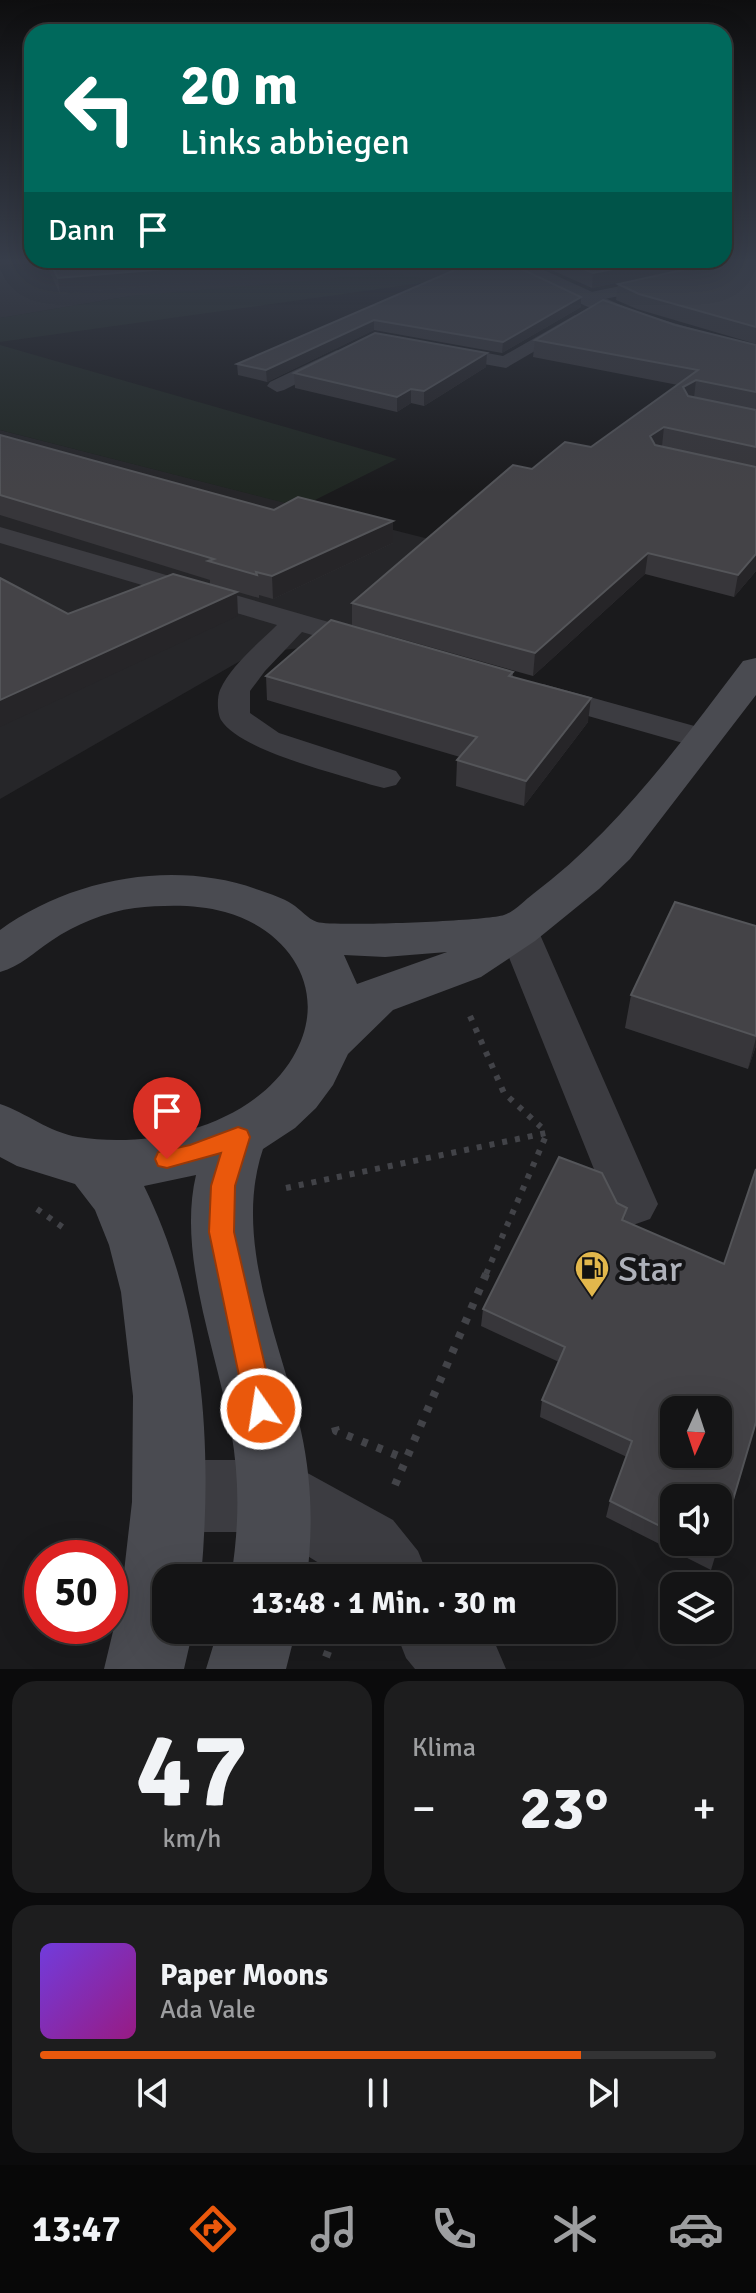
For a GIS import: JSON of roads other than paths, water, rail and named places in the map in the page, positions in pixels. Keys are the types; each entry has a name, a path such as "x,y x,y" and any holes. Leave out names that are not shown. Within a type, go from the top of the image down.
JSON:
{"main road":[{"path":"330,1040 375,997 463,965 518,930 583,879 614,849 704,739 756,669"},
{"path":"0,955 27,933 66,912 109,897 154,891 198,891 239,900 275,915 305,938 324,963 334,994 330,1040 318,1067 286,1105 238,1137 192,1154 142,1163 93,1163 48,1154 10,1136 0,1127"},
{"path":"305,938 385,940 518,930"},
{"path":"238,1137 223,1186 222,1232 268,1439 276,1496 273,1564"},
{"path":"93,1163 121,1200 140,1242 157,1305 167,1392 168,1496 160,1598 144,1669"},
{"path":"246,1669 287,1644"}],"street":[{"path":"690,337 756,354"},
{"path":"168,1496 276,1496 366,1547 380,1564"},
{"path":"445,1644 466,1669"}],"lane":[{"path":"418,346 506,362 542,337"},
{"path":"277,386 360,345"},
{"path":"0,535 387,648"},
{"path":"297,621 254,665 235,691 234,716 267,740 384,778"},
{"path":"523,687 704,739"},
{"path":"518,930 633,1204"}],"place":[{"name":"Star","path":"592,1299"}]}
